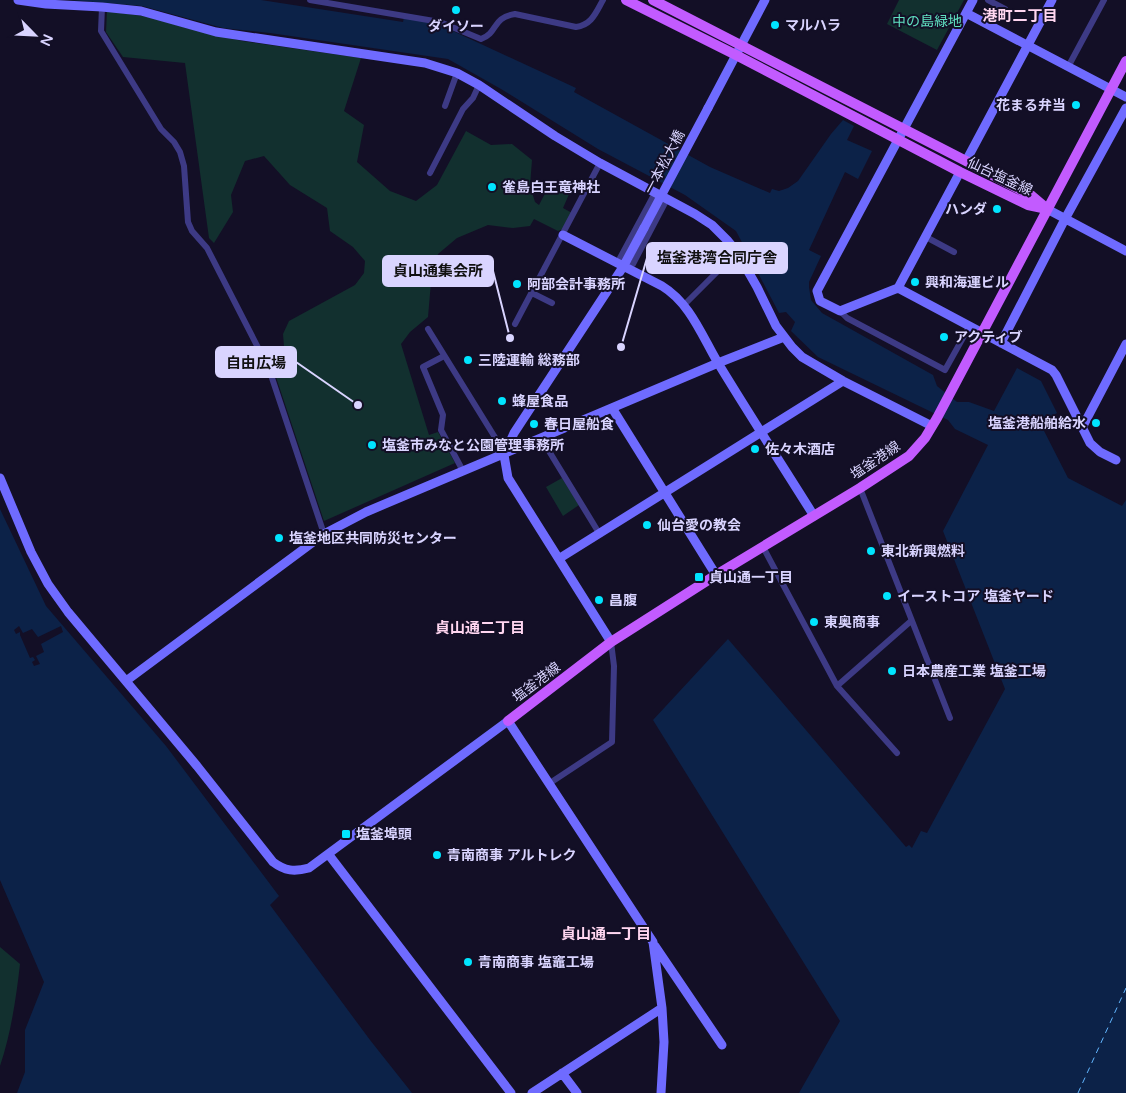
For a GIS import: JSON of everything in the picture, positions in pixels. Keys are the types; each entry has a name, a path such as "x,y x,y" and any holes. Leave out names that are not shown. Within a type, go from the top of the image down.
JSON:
{"main road":[{"name":"仙台塩釜線","path":"626,0 960,172 1028,205 1047,209"},
{"name":"仙台塩釜線","path":"654,0 1032,196 1047,209"},
{"name":"塩釜港線","path":"508,721 612,642 716,575 860,488 909,456 925,438 934,422 1126,61"}],"street":[{"path":"18,0 141,11 216,32 425,63 457,74 478,85 600,163 695,214 712,226 737,252 776,326 802,357 843,381 934,422"},
{"path":"310,0 440,22 481,39 487,37 500,18 515,14 576,27 584,26 592,19 603,0"},
{"name":"一本松大橋","path":"504,455 514,433 623,266 765,0"},
{"path":"969,327 945,370 847,318 840,311 820,301 817,291 973,0"},
{"path":"988,0 1005,9"},
{"path":"966,161 1052,0"},
{"path":"1068,67 1104,0"},
{"path":"102,7 101,31 161,129 174,142 180,152 184,166 188,222 192,231 208,248 269,369 324,534"},
{"path":"966,13 1126,97"},
{"path":"446,106 457,74"},
{"path":"430,173 463,109 473,98 478,85"},
{"path":"1001,343 1065,219 1126,108"},
{"path":"515,324 600,163"},
{"path":"840,311 898,288 960,172"},
{"path":"623,266 620,258 655,192"},
{"path":"623,266 633,264 667,199"},
{"path":"1047,209 1126,251"},
{"path":"563,235 671,292 684,305 814,516"},
{"path":"926,237 954,252"},
{"path":"684,305 737,252"},
{"path":"898,288 1052,370 1090,443 1100,452 1116,460"},
{"path":"532,292 552,303"},
{"path":"428,329 496,439 504,455 508,478 612,642 614,666 612,742 550,783"},
{"path":"126,681 324,534 366,512 718,363 784,337"},
{"path":"1082,426 1126,344"},
{"path":"444,356 424,367 443,415 440,430 463,472"},
{"path":"560,558 843,381"},
{"path":"612,408 716,575"},
{"path":"541,438 599,533"},
{"path":"0,478 31,552 48,584 68,612 273,862 288,870 298,871 309,868 508,721 722,1045"},
{"path":"860,488 950,718"},
{"path":"763,547 837,686 897,753"},
{"path":"837,686 911,621"},
{"path":"329,855 511,1093"},
{"path":"653,942 662,1008 664,1042 661,1093"},
{"path":"532,1093 662,1008"},
{"path":"562,1073 578,1093"}],"green space":[{"name":"中の島緑地","path":"899,0 964,0 937,50 887,24"},
{"path":"107,11 149,17 242,41 361,58 344,111 364,125 357,162 390,191 416,201 437,185 466,131 491,145 512,144 532,160 530,186 535,202 539,205 551,182 570,192 563,208 572,213 563,229 558,231 534,219 530,226 513,228 488,225 457,238 438,254 431,282 428,317 410,332 401,344 429,435 438,432 455,463 324,521 269,356 284,346 283,334 289,321 355,285 364,273 365,261 353,247 330,231 327,208 290,185 264,156 245,161 231,195 233,212 214,243 209,238 185,63 123,57 106,32"},
{"path":"562,478 579,505 563,516 546,487"},
{"path":"0,947 20,964 13,1016 0,1066"}],"water":[{"path":"70,0 261,0 403,22 404,17 442,26 576,88 574,92 710,167 770,193 772,189 779,191 788,188 798,181 843,120 854,126 847,140 872,151 858,179 845,172 809,250 821,256 809,282 811,300 822,313 933,375 937,386 957,402 969,402 994,411 1017,368 1041,381 1057,413 1040,423 1068,478 1122,506 1126,500 1126,1093 799,1093 840,1021 653,720 728,639 906,847 909,845 912,848 921,831 927,833 1005,689 943,531 988,445 955,429 948,420 818,357 791,331 795,322 786,312 779,313 736,231 685,195 598,149 501,89 448,59 223,28 142,6"},
{"path":"0,509 46,606 166,746 279,896 270,905 370,1040 412,1093 17,1093 25,1072 25,1030 44,982 0,880"}],"pier":[{"path":"19,626 23,633 32,629 38,637 61,626 63,632 41,644 44,652 36,656 40,664 34,666 32,662 35,660 33,657 30,658 20,632 16,634 14,630"}],"ferry route":[{"path":"1078,1093 1126,988"}],"place":[{"name":"ダイソー","path":"456,10"},
{"name":"マルハラ","path":"775,25"},
{"name":"花まる弁当","path":"1076,105"},
{"name":"雀島白王竜神社","path":"492,187"},
{"name":"ハンダ","path":"997,209"},
{"name":"興和海運ビル","path":"915,282"},
{"name":"阿部会計事務所","path":"517,284"},
{"name":"アクティブ","path":"944,337"},
{"name":"貞山通集会所","path":"510,338"},
{"name":"塩釜港湾合同庁舎","path":"621,347"},
{"name":"三陸運輸 総務部","path":"468,360"},
{"name":"蜂屋食品","path":"502,401"},
{"name":"自由広場","path":"358,405"},
{"name":"塩釜港船舶給水","path":"1096,423"},
{"name":"春日屋船食","path":"534,424"},
{"name":"塩釜市みなと公園管理事務所","path":"372,445"},
{"name":"佐々木酒店","path":"755,449"},
{"name":"仙台愛の教会","path":"647,525"},
{"name":"塩釜地区共同防災センター","path":"279,538"},
{"name":"東北新興燃料","path":"871,551"},
{"name":"貞山通一丁目","path":"699,577"},
{"name":"イーストコア 塩釜ヤード","path":"887,596"},
{"name":"昌腹","path":"599,600"},
{"name":"東奥商事","path":"814,622"},
{"name":"日本農産工業 塩釜工場","path":"892,671"},
{"name":"塩釜埠頭","path":"346,834"},
{"name":"青南商事 アルトレク","path":"437,855"},
{"name":"青南商事 塩竈工場","path":"468,962"}],"district":[{"name":"港町二丁目","path":"1020,16"},
{"name":"貞山通二丁目","path":"480,628"},
{"name":"貞山通一丁目","path":"606,934"}]}
